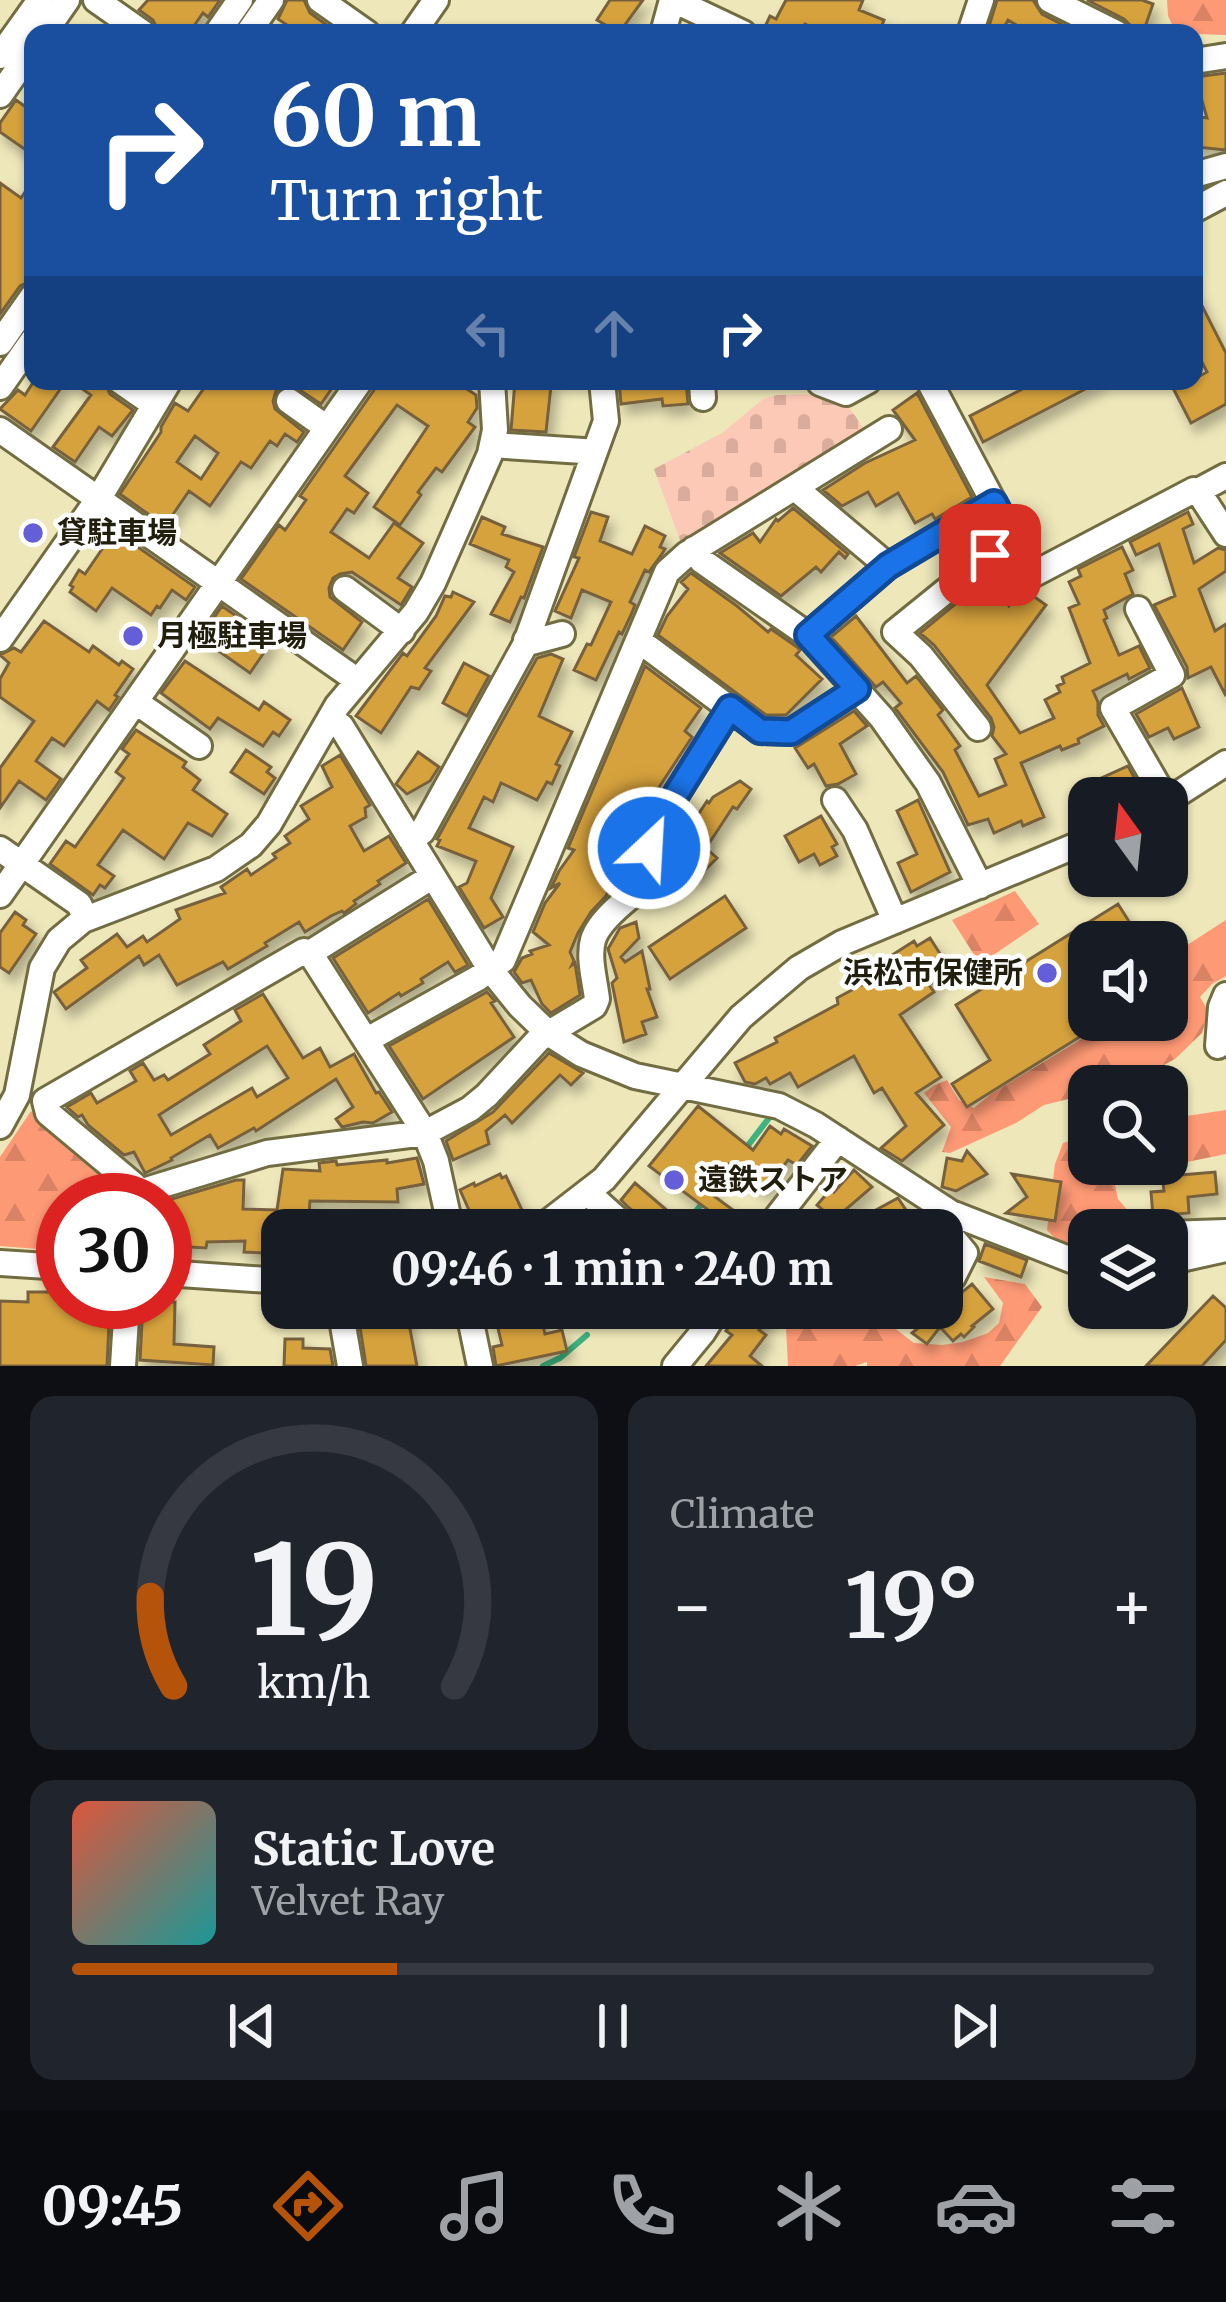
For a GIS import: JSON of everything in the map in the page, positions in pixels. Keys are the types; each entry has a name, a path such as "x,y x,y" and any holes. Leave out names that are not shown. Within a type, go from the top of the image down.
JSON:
{"street":[{"path":"0,56 40,0"},
{"path":"96,0 130,24"},
{"path":"320,0 354,24"},
{"path":"667,2 721,24"},
{"path":"1064,3 1100,24"},
{"path":"0,94 24,61"},
{"path":"0,343 24,309"},
{"path":"0,387 24,353"},
{"path":"133,390 153,404"},
{"path":"0,639 99,498 163,390"},
{"path":"0,895 354,390"},
{"path":"0,1126 17,1095 43,968 59,940 86,919 216,869 240,854 269,824 329,720 358,680 402,631 433,583 493,443 493,390"},
{"path":"410,839 422,832 526,640 606,422 603,390"},
{"path":"934,390 1032,575 1226,476"},
{"path":"290,401 327,428"},
{"path":"367,1040 503,960 667,572 694,549 889,429"},
{"path":"0,430 358,680"},
{"path":"493,443 592,455"},
{"path":"797,486 888,566"},
{"path":"1198,491 1226,534"},
{"path":"808,635 888,566 994,503"},
{"path":"978,728 921,656 895,632 1012,537"},
{"path":"694,549 702,561 808,635 882,718 928,783 980,886"},
{"path":"345,590 402,631"},
{"path":"1138,609 1172,675 1114,708 1153,777"},
{"path":"526,640 562,634"},
{"path":"638,643 760,731 791,732 857,689"},
{"path":"136,702 199,746"},
{"path":"192,1178 267,1153 425,1132 479,1102 539,1039 594,1006 598,999 592,953 595,935 662,872 647,841 730,708"},
{"path":"329,720 341,726 490,969 550,1034 616,1070 779,1106 944,1209"},
{"path":"1188,786 1226,763"},
{"path":"835,800 855,830 895,920"},
{"path":"0,849 79,904 86,919"},
{"path":"566,1209 623,1157 741,1018 778,983 831,949 1068,849"},
{"path":"120,1173 49,1113 45,1101 304,951 310,952 433,875"},
{"path":"310,952 425,1132 446,1209"},
{"path":"1218,1046 1226,995"},
{"path":"783,1209 838,1139"},
{"path":"588,1193 606,1209"},
{"path":"963,1218 1068,1259"},
{"path":"1188,1233 1226,1232"},
{"path":"1188,1258 1226,1250"},
{"path":"0,1263 36,1265"},
{"path":"192,1275 261,1280"},
{"path":"123,1366 125,1329"},
{"path":"344,1329 350,1366"},
{"path":"472,1329 480,1366"},
{"path":"675,1366 705,1329"}],"green space":[{"path":"1167,0 1226,0 1226,35 1203,34 1203,24 1172,24"},
{"path":"823,394 845,404 867,435 681,543 654,469 722,433 763,399"},
{"path":"1015,891 1039,924 980,964 952,920"},
{"path":"1226,920 1226,976 1200,997 1209,1012 1202,1033 1175,1059 1164,1065 1068,1065 1068,1099 1044,1105 950,1153 942,1152 951,1127 924,1093 935,1085 947,1080 959,1100 974,1108 1078,1041 1188,1041 1188,944"},
{"path":"1226,1110 1226,1154 1188,1162 1188,1116"},
{"path":"31,1111 99,1173 36,1173 36,1249 0,1246 0,1157"},
{"path":"1068,1141 1068,1185 1115,1185 1126,1209 1068,1209 1068,1246 1047,1230 1055,1164"},
{"path":"984,1277 1025,1284 1042,1307 1000,1366 867,1366 867,1362 788,1366 786,1329 896,1329 914,1343 942,1345 988,1333 999,1323 1003,1303"}],"building":[{"path":"148,0 220,0 208,17 203,13 195,24 155,24 139,10"},
{"path":"287,0 304,0 310,13 325,24 286,24 278,19"},
{"path":"610,0 643,0 626,24 597,20"},
{"path":"786,0 863,0 859,10 884,20 882,24 766,24 770,16 776,19"},
{"path":"997,0 1033,0 1042,14 1061,24 1008,20 990,24"},
{"path":"1087,0 1153,4 1146,24 1129,24"},
{"path":"1226,73 1226,150 1203,148 1203,117 1207,118 1203,76"},
{"path":"16,100 24,106 24,149 0,132 0,123"},
{"path":"0,183 21,198 24,194 24,284 0,314"},
{"path":"1203,308 1226,353 1226,404 1191,423 1174,390 1203,390 1207,372"},
{"path":"18,390 25,395 28,390 60,390 31,431 0,409"},
{"path":"84,390 108,390 133,410 112,436 99,427 75,462 53,447 91,395"},
{"path":"203,390 277,390 275,409 304,432 297,442 285,434 277,446 270,441 251,468 241,462 210,506 189,491 165,526 120,494 175,403 188,411","holes":["195,436 218,453 201,479 177,462"]},
{"path":"300,390 331,390 321,404"},
{"path":"374,390 468,390 476,395 477,408 468,422 475,427 442,472 436,468 400,525 374,507 428,426 397,405 345,476 368,493 354,513 347,509 331,532 369,558 394,523 423,543 398,578 412,587 401,605 352,572 333,578 330,597 362,622 343,650 241,579 279,525 285,530 306,500 300,496"},
{"path":"514,390 551,390 546,432 511,430"},
{"path":"620,390 687,390 688,404 663,406 662,399 621,404"},
{"path":"1021,390 1084,390 983,442 970,416"},
{"path":"917,393 972,497 935,519 932,514 915,523 898,493 876,506 868,492 842,506 823,490 865,463 915,440 893,410"},
{"path":"793,508 848,554 845,558 839,552 821,572 816,567 781,596 720,553 753,533 760,542 776,519"},
{"path":"591,512 608,517 600,541 632,554 645,526 665,536 660,547 665,549 649,572 645,570 630,602 635,605 631,615 596,680 574,670 611,602 582,590 571,618 555,611 579,558 574,557"},
{"path":"1188,512 1193,524 1183,529 1194,563 1218,548 1226,550 1226,571 1199,589 1215,631 1226,624 1226,696 1211,667 1188,678 1187,667 1154,605 1175,596 1159,544 1136,555 1130,542"},
{"path":"482,517 505,527 502,534 543,547 510,622 491,614 514,572 506,567 509,560 470,544"},
{"path":"102,522 195,587 186,600 172,590 151,615 112,588 96,611 70,592 79,570 85,574 109,539 96,530"},
{"path":"1122,547 1133,570 1125,574 1133,594 1104,610 1104,620 1119,655 1139,646 1150,668 1093,691 1104,726 1078,739 1079,743 1021,763 1044,817 994,833 988,819 968,825 943,772 895,708 901,703 883,682 876,687 831,637 856,616 907,683 916,676 943,710 938,715 960,746 955,750 979,796 1006,785 995,759 1006,754 992,736 991,718 920,633 987,578 1009,606 1022,588 1046,605 987,685 1020,733 1054,718 1045,700 1060,692 1057,686 1064,683 1062,677 1090,663 1069,608 1079,604 1069,582 1081,576 1078,569"},
{"path":"691,573 768,632 771,629 797,647 796,655 822,679 786,715 766,715 658,635 688,589 681,582"},
{"path":"453,592 474,602 425,668 431,671 419,689 411,687 381,733 356,716 403,653 407,656 445,596"},
{"path":"222,606 272,641 250,673 200,638"},
{"path":"44,621 89,652 93,646 133,669 109,710 97,701 64,746 52,738 36,761 61,779 46,800 19,781 0,808 0,768 34,721 0,697 0,679 9,663 0,655 14,648 21,652"},
{"path":"551,654 563,659 539,716 572,732 552,784 547,782 537,800 501,783 493,802 484,797 469,828 513,847 491,898 503,917 484,928 459,887 467,883 476,861 437,846 437,839 537,658"},
{"path":"185,661 259,710 264,702 290,720 279,736 273,732 263,746 218,718 210,729 161,693"},
{"path":"464,663 489,676 467,716 443,703"},
{"path":"645,666 701,708 685,731 692,737 631,830 641,867 614,881 578,933 570,952 580,995 551,1013 531,980 522,983 514,972 530,951 549,945 533,932 560,883 551,888 559,871 574,850 568,848"},
{"path":"1182,688 1199,727 1174,739 1168,728 1149,737 1136,714"},
{"path":"854,711 867,726 840,744 856,774 826,786 814,764 808,768 795,748"},
{"path":"136,730 186,762 183,767 200,780 193,790 227,814 212,836 188,823 164,859 123,830 98,865 114,876 93,895 50,864 66,841 75,847 124,778 116,772 129,754 122,749"},
{"path":"246,750 271,767 267,772 275,778 264,794 231,772"},
{"path":"418,752 439,767 430,781 407,794 396,784"},
{"path":"340,755 370,805 365,808 366,817 350,826 364,851 389,836 406,863 344,913 305,932 299,922 228,969 223,962 177,985 159,955 144,965 139,956 66,1009 54,992 87,968 81,960 117,934 127,947 143,936 147,942 180,919 176,910 225,893 221,887 247,869 251,875 276,858 273,854 290,843 285,836 309,819 301,806 332,787 322,766"},
{"path":"1128,766 1134,777 1104,777"},
{"path":"740,781 751,789 706,848 717,858 696,879 684,867 689,862 671,852 666,842 677,824 688,830 707,801"},
{"path":"918,800 950,872 911,892 898,863 917,854 897,811"},
{"path":"821,816 837,844 832,847 837,856 820,865 814,854 799,862 785,836"},
{"path":"725,896 746,928 670,979 649,947"},
{"path":"428,899 468,965 455,972 448,962 421,979 423,983 368,1013 333,958"},
{"name":"浜松市保健所","path":"1118,904 1129,921 1091,921"},
{"path":"15,912 36,934 9,973 0,967 0,933"},
{"path":"636,922 639,938 621,957 625,962 642,951 657,1017 642,1022 646,1034 624,1042 612,983 617,978 608,949 620,928"},
{"name":"浜松市保健所","path":"1068,935 1068,1041 1073,1041 967,1107 952,1084 990,1060 956,1005"},
{"path":"930,938 951,971 929,985 934,992 900,1015 941,1077 916,1093 944,1125 902,1161 881,1148 906,1126 882,1088 874,1093 854,1056 798,1087 790,1073 770,1084 766,1078 755,1084 745,1082 735,1063 838,1004 837,998 863,984 858,977 914,941 917,946"},
{"path":"487,992 514,1037 423,1099 389,1046"},
{"path":"263,994 303,1058 320,1048 330,1067 354,1054 392,1112 373,1123 342,1127 336,1119 353,1107 336,1079 256,1131 218,1148 210,1135 145,1173 134,1152 124,1155 67,1107 91,1093 97,1103 136,1081 130,1071 143,1063 154,1080 164,1075 168,1080 210,1054 204,1045 241,1021 235,1010","holes":["267,1046 288,1078 257,1097 252,1088 171,1135 159,1115"]},
{"path":"549,1053 583,1073 571,1085 560,1075 512,1123 505,1115 486,1131 489,1144 453,1160 446,1141 493,1112"},
{"path":"698,1106 753,1150 770,1126 812,1146 797,1165 788,1160 765,1191 729,1164 707,1191 732,1209 707,1209 649,1166"},
{"path":"967,1151 987,1174 956,1191 942,1187 947,1158 962,1161"},
{"path":"417,1158 424,1184 397,1189 398,1202 310,1201 309,1209 277,1209 283,1169 320,1171 319,1163 336,1161 337,1165"},
{"path":"854,1170 872,1187 846,1209 817,1205 831,1189 834,1192"},
{"path":"1215,1172 1217,1194 1188,1197 1189,1213 1188,1209 1152,1209 1151,1192 1164,1191 1163,1185 1188,1185 1188,1174"},
{"path":"500,1174 506,1176 522,1209 469,1209 460,1190"},
{"path":"1012,1174 1061,1182 1055,1221 1006,1213 1027,1197"},
{"path":"244,1180 243,1209 261,1210 261,1253 244,1252 245,1241 192,1247 192,1193"},
{"path":"635,1183 665,1209 630,1209 621,1200"},
{"path":"898,1198 905,1209 878,1209"},
{"path":"985,1244 1027,1260 1021,1277 979,1261"},
{"path":"972,1284 993,1309 964,1337 961,1334 953,1341 942,1329 963,1329 963,1291"},
{"path":"28,1292 36,1292 36,1329 109,1329 107,1366 0,1366 0,1301 28,1302"},
{"path":"1213,1296 1226,1308 1226,1340 1202,1366 1146,1366 1181,1329 1188,1329 1188,1322"},
{"path":"142,1329 174,1329 174,1344 214,1347 213,1365 140,1360"},
{"path":"360,1329 410,1329 417,1366 366,1366"},
{"path":"498,1329 544,1329 545,1334 562,1330 567,1351 496,1366 493,1347 502,1345"},
{"path":"760,1329 766,1335 750,1356 762,1366 706,1366 732,1335 726,1331"},
{"path":"917,1329 938,1329 927,1344 912,1333"},
{"path":"285,1339 303,1339 303,1348 330,1349 333,1366 284,1366"}],"waterway":[{"path":"746,1148 769,1118"},
{"path":"698,1209 734,1163"},
{"path":"543,1366 587,1335"}],"place":[{"name":"貸駐車場","path":"33,533"},
{"name":"月極駐車場","path":"133,636"},
{"name":"浜松市保健所","path":"1047,973"},
{"name":"遠鉄ストア","path":"674,1180"}],"route":[{"path":"649,848 647,841 730,708 760,731 791,732 857,689 808,635 888,566 994,503 1012,537 990,555"}]}
